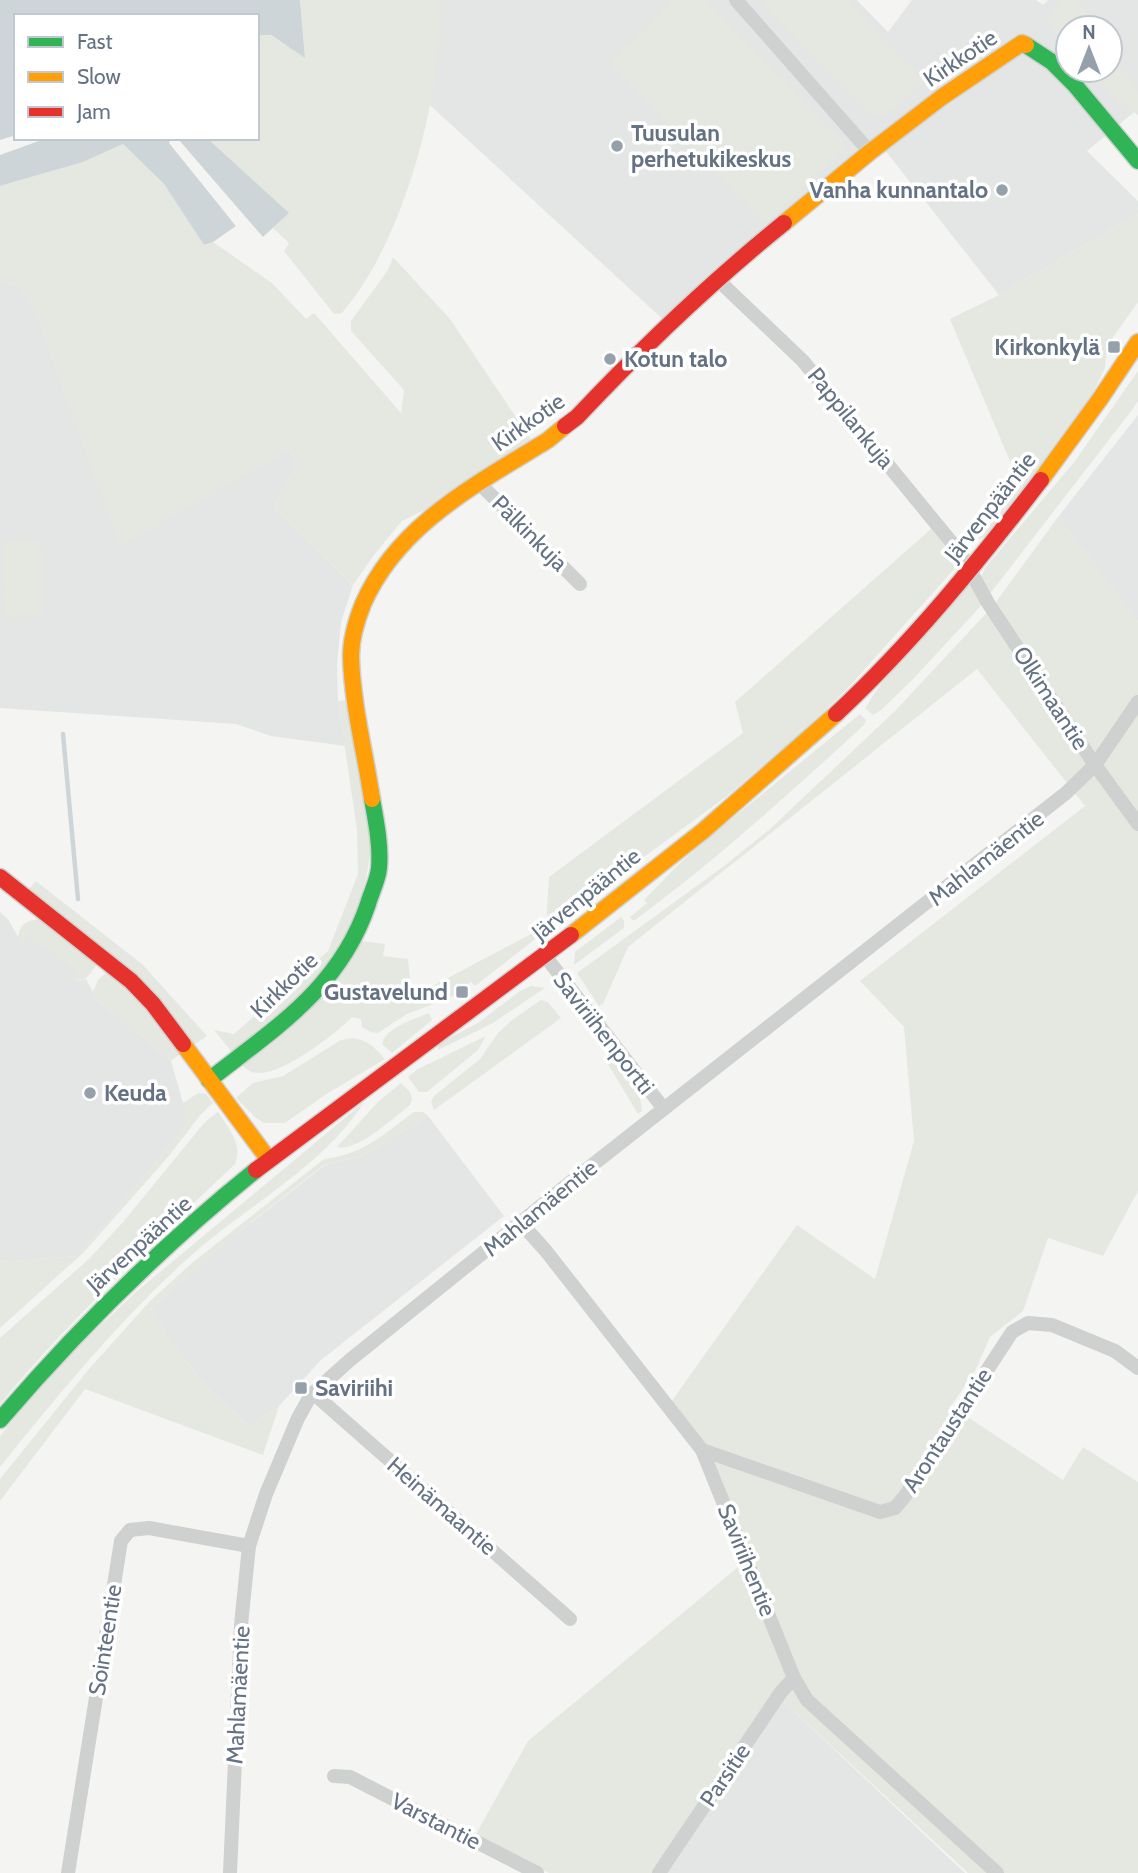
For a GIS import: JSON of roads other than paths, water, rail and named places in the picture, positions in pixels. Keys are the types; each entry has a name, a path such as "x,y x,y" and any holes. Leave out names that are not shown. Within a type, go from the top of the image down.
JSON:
{"street":[{"path":"740,2 870,152"},
{"name":"Kirkkotie","path":"209,1080 296,1012 327,981 359,931 379,870 377,828 351,653 358,616 372,584 398,547 432,515 479,482 548,440 578,417 642,349 730,267 870,152 942,97 1023,43 1052,62 1074,84 1138,160"},
{"name":"Pappilankuja","path":"718,280 803,361 961,554 970,569"},
{"name":"Järvenpääntie","path":"0,1420 37,1376 128,1283 269,1160 545,956 752,790 853,698 934,612 990,547 1107,393 1138,342"},
{"name":"Pälkinkuja","path":"479,482 580,584"},
{"name":"Olkimaantie","path":"970,569 978,588 1095,765 1138,824"},
{"name":"Mahlamäentie","path":"230,1873 241,1625 249,1546 266,1494 298,1418 313,1393 350,1360 664,1109 1016,835 1095,765 1138,702"},
{"path":"0,877 131,981 153,1004 269,1160"},
{"name":"Saviriihenportti","path":"545,956 664,1109"},
{"name":"Saviriihentie","path":"521,1223 702,1450 794,1678 807,1700 997,1873"},
{"name":"Arontaustantie","path":"702,1450 880,1512 895,1508 905,1496 1012,1332 1028,1323 1052,1325 1115,1351 1138,1368"},
{"name":"Heinämaantie","path":"313,1393 570,1619"},
{"name":"Sointeentie","path":"68,1873 121,1541 130,1530 149,1528 249,1546"},
{"name":"Parsitie","path":"659,1873 781,1692 794,1678"},
{"name":"Varstantie","path":"334,1776 351,1777 537,1873"}],"waterway":[{"path":"63,734 78,899"}],"place":[{"name":"Tuusulan perhetukikeskus","path":"617,146"},
{"name":"Vanha kunnantalo","path":"1002,190"},
{"name":"Kirkonkylä","path":"1114,347"},
{"name":"Kotun talo","path":"610,359"},
{"name":"Gustavelund","path":"462,992"},
{"name":"Keuda","path":"90,1093"},
{"name":"Saviriihi","path":"301,1388"}]}
